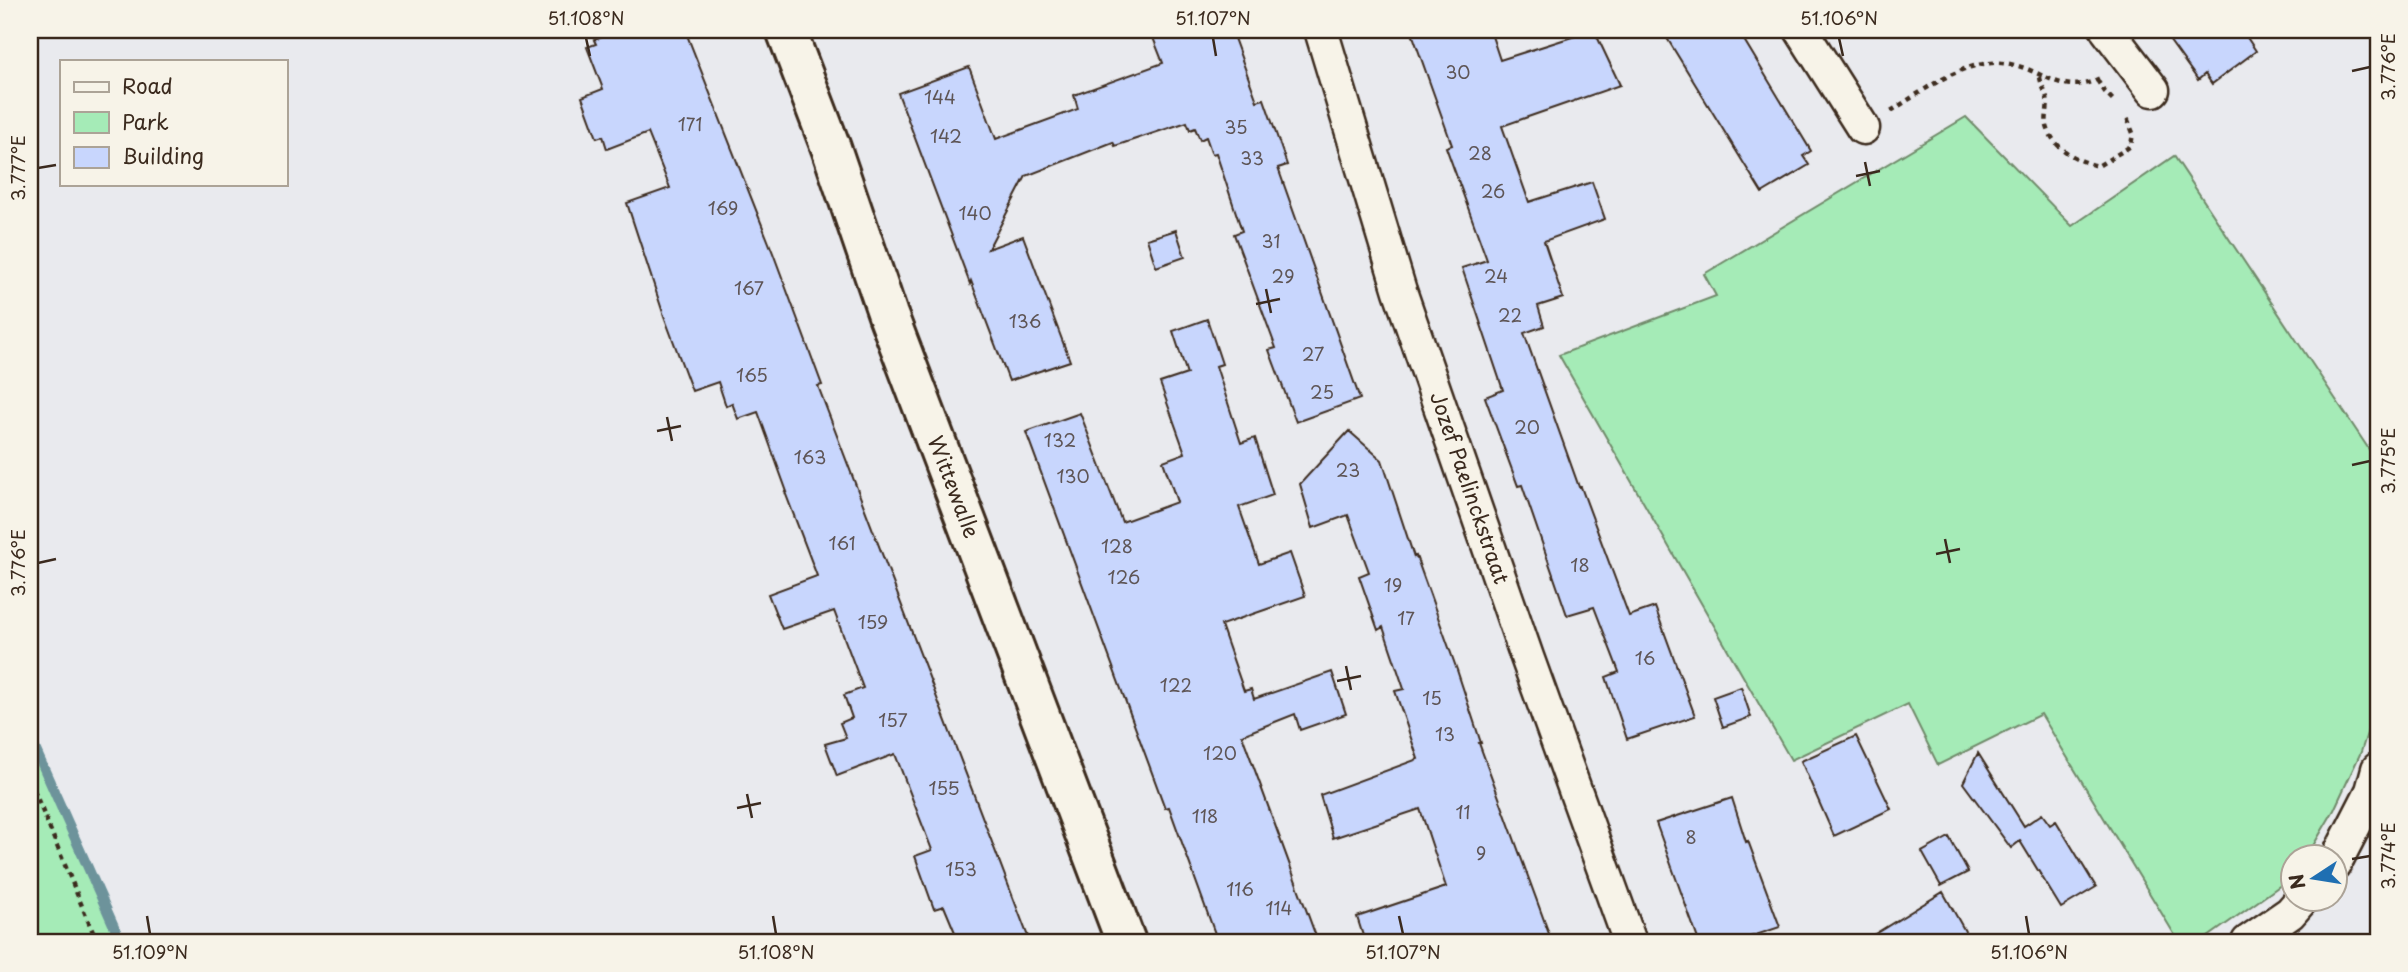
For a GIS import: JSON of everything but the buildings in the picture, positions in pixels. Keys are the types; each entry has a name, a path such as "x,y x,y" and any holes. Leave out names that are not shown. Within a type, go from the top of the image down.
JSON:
{"street":[{"name":"Wittewalle","path":"786,30 831,148 888,315 1126,942"},
{"name":"Jozef Paelinckstraat","path":"1321,30 1400,291 1527,657 1630,942"},
{"path":"1801,30 1863,128"},
{"path":"2107,30 2152,90"},
{"path":"2346,842 2376,787"},
{"path":"2248,942 2291,912"}],"path":[{"path":"1863,128 1959,71 1981,65 2009,64 2053,82 2071,86 2097,80 2129,58"},
{"path":"2040,76 2047,99 2047,126 2056,144 2066,153 2098,166 2131,146 2133,133 2128,117 2097,80"},
{"path":"30,781 97,942"}],"green space":[{"path":"1966,117 2072,226 2174,156 2378,463 2378,699 2361,752 2334,810 2315,842 2278,842 2278,887 2201,942 2179,942 2041,714 1938,765 1908,704 1791,760 1559,355 1716,296 1704,274"},
{"path":"30,739 122,942 30,942"}],"waterway":[{"path":"30,737 121,942"}]}
